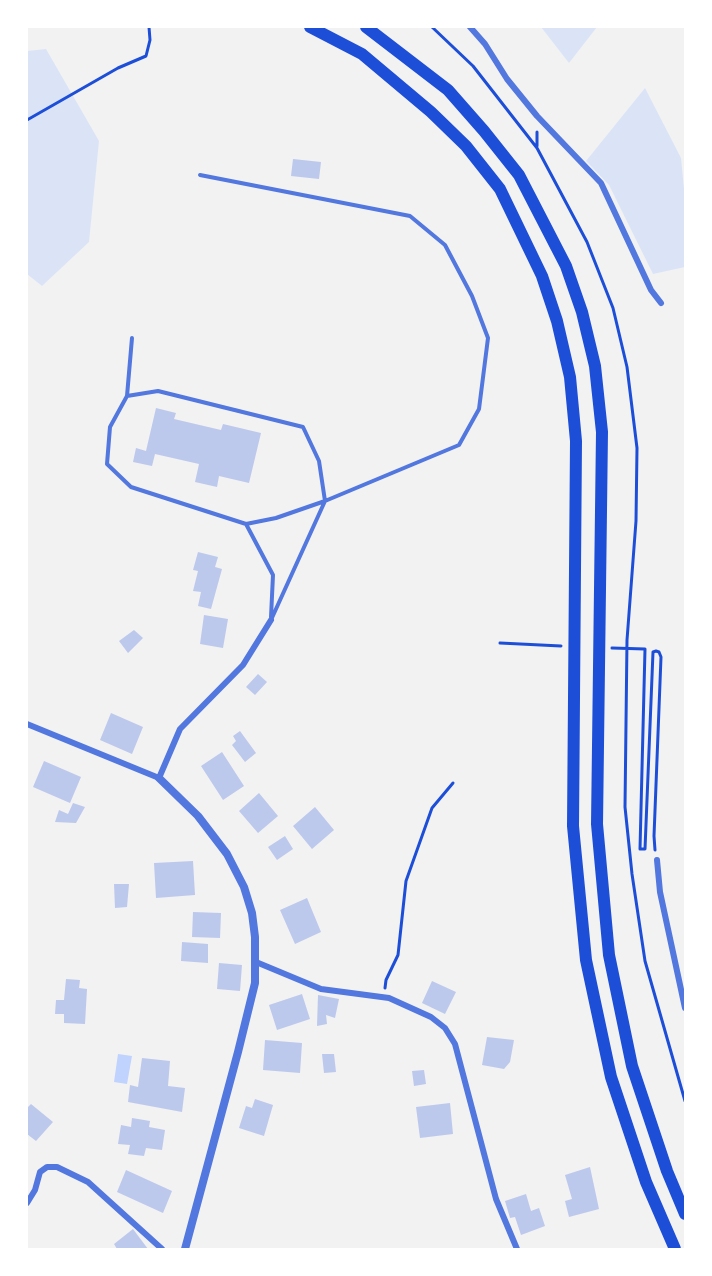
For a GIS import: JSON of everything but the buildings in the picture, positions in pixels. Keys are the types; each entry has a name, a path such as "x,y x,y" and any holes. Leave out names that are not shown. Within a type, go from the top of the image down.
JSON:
{"highway":[{"path":"310,27 362,54 431,112 466,147 500,189 542,276 557,321 570,377 576,441 573,826 586,960 611,1077 646,1182 675,1249"},
{"path":"366,27 448,90 484,130 519,175 566,266 582,312 595,366 602,432 597,824 609,955 632,1065 667,1171 685,1214"}],"street":[{"path":"470,27 537,116 601,183 651,290 661,303"},
{"path":"159,777 180,729 243,665 271,620"},
{"path":"27,723 159,777 198,816 227,854 244,887 252,913 256,962 255,983 185,1249"},
{"path":"657,860 660,892 685,1008"},
{"path":"256,962 321,989 389,998 431,1017 445,1028 455,1044 496,1199 517,1249"},
{"path":"27,1203 35,1190 40,1172 47,1167 57,1167 88,1182 162,1249"}],"lane":[{"path":"132,338 127,396 110,427 107,464 131,487 246,524 276,518 325,501 459,445 479,410 488,338 472,296 445,245 410,216 200,176"},
{"path":"127,396 158,391 303,427 319,461 325,501 271,620"},
{"path":"246,524 273,575 271,620"}],"path":[{"path":"27,120 80,89 146,56 150,40 149,27"},
{"path":"432,27 473,66 537,148 587,242 613,308 627,367 637,448 636,521 627,640 625,807 645,961 685,1101"},
{"path":"640,849 645,849 653,652 656,651 661,657 654,836 657,860"},
{"path":"389,998 385,986 398,955 406,881 432,808 453,783"}],"shaded area":[{"path":"541,27 597,27 569,63"},
{"path":"46,49 99,141 89,242 42,286 27,274 27,51"},
{"path":"645,88 681,158 685,199 685,267 653,274 609,185 586,161"}],"water":[{"path":"118,1054 132,1056 127,1084 114,1082"}]}
